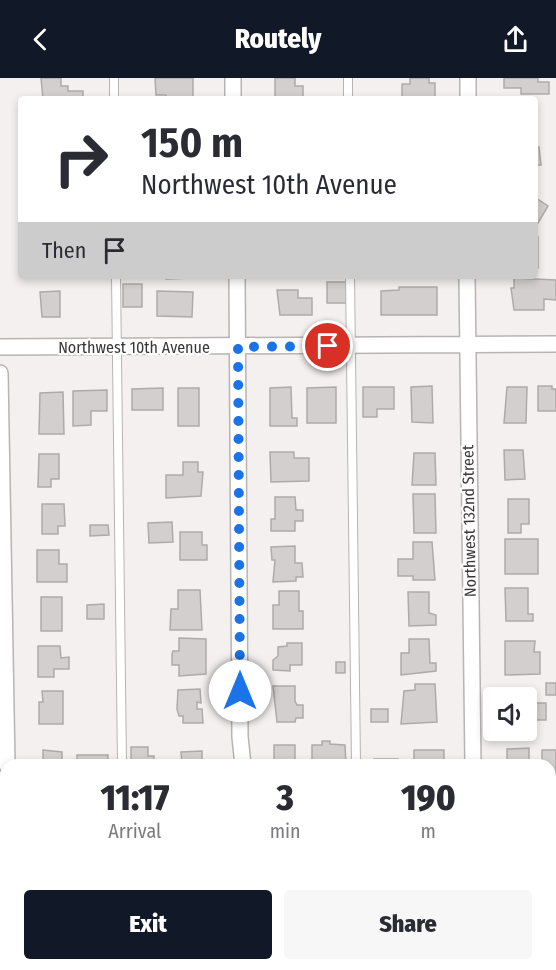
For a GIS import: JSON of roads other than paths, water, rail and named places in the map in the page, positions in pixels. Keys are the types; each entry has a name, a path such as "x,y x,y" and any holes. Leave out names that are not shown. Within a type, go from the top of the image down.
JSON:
{"street":[{"path":"233,78 233,96"},
{"path":"468,78 468,96"},
{"path":"237,279 240,737 242,759"},
{"name":"Northwest 132nd Street","path":"467,279 473,759"},
{"name":"Northwest 10th Avenue","path":"0,347 556,344"},
{"path":"0,373 7,759"},
{"path":"235,759 240,737"}],"lane":[{"path":"114,78 114,96"},
{"path":"348,78 348,96"},
{"path":"116,279 122,759"},
{"path":"350,279 356,759"}]}
